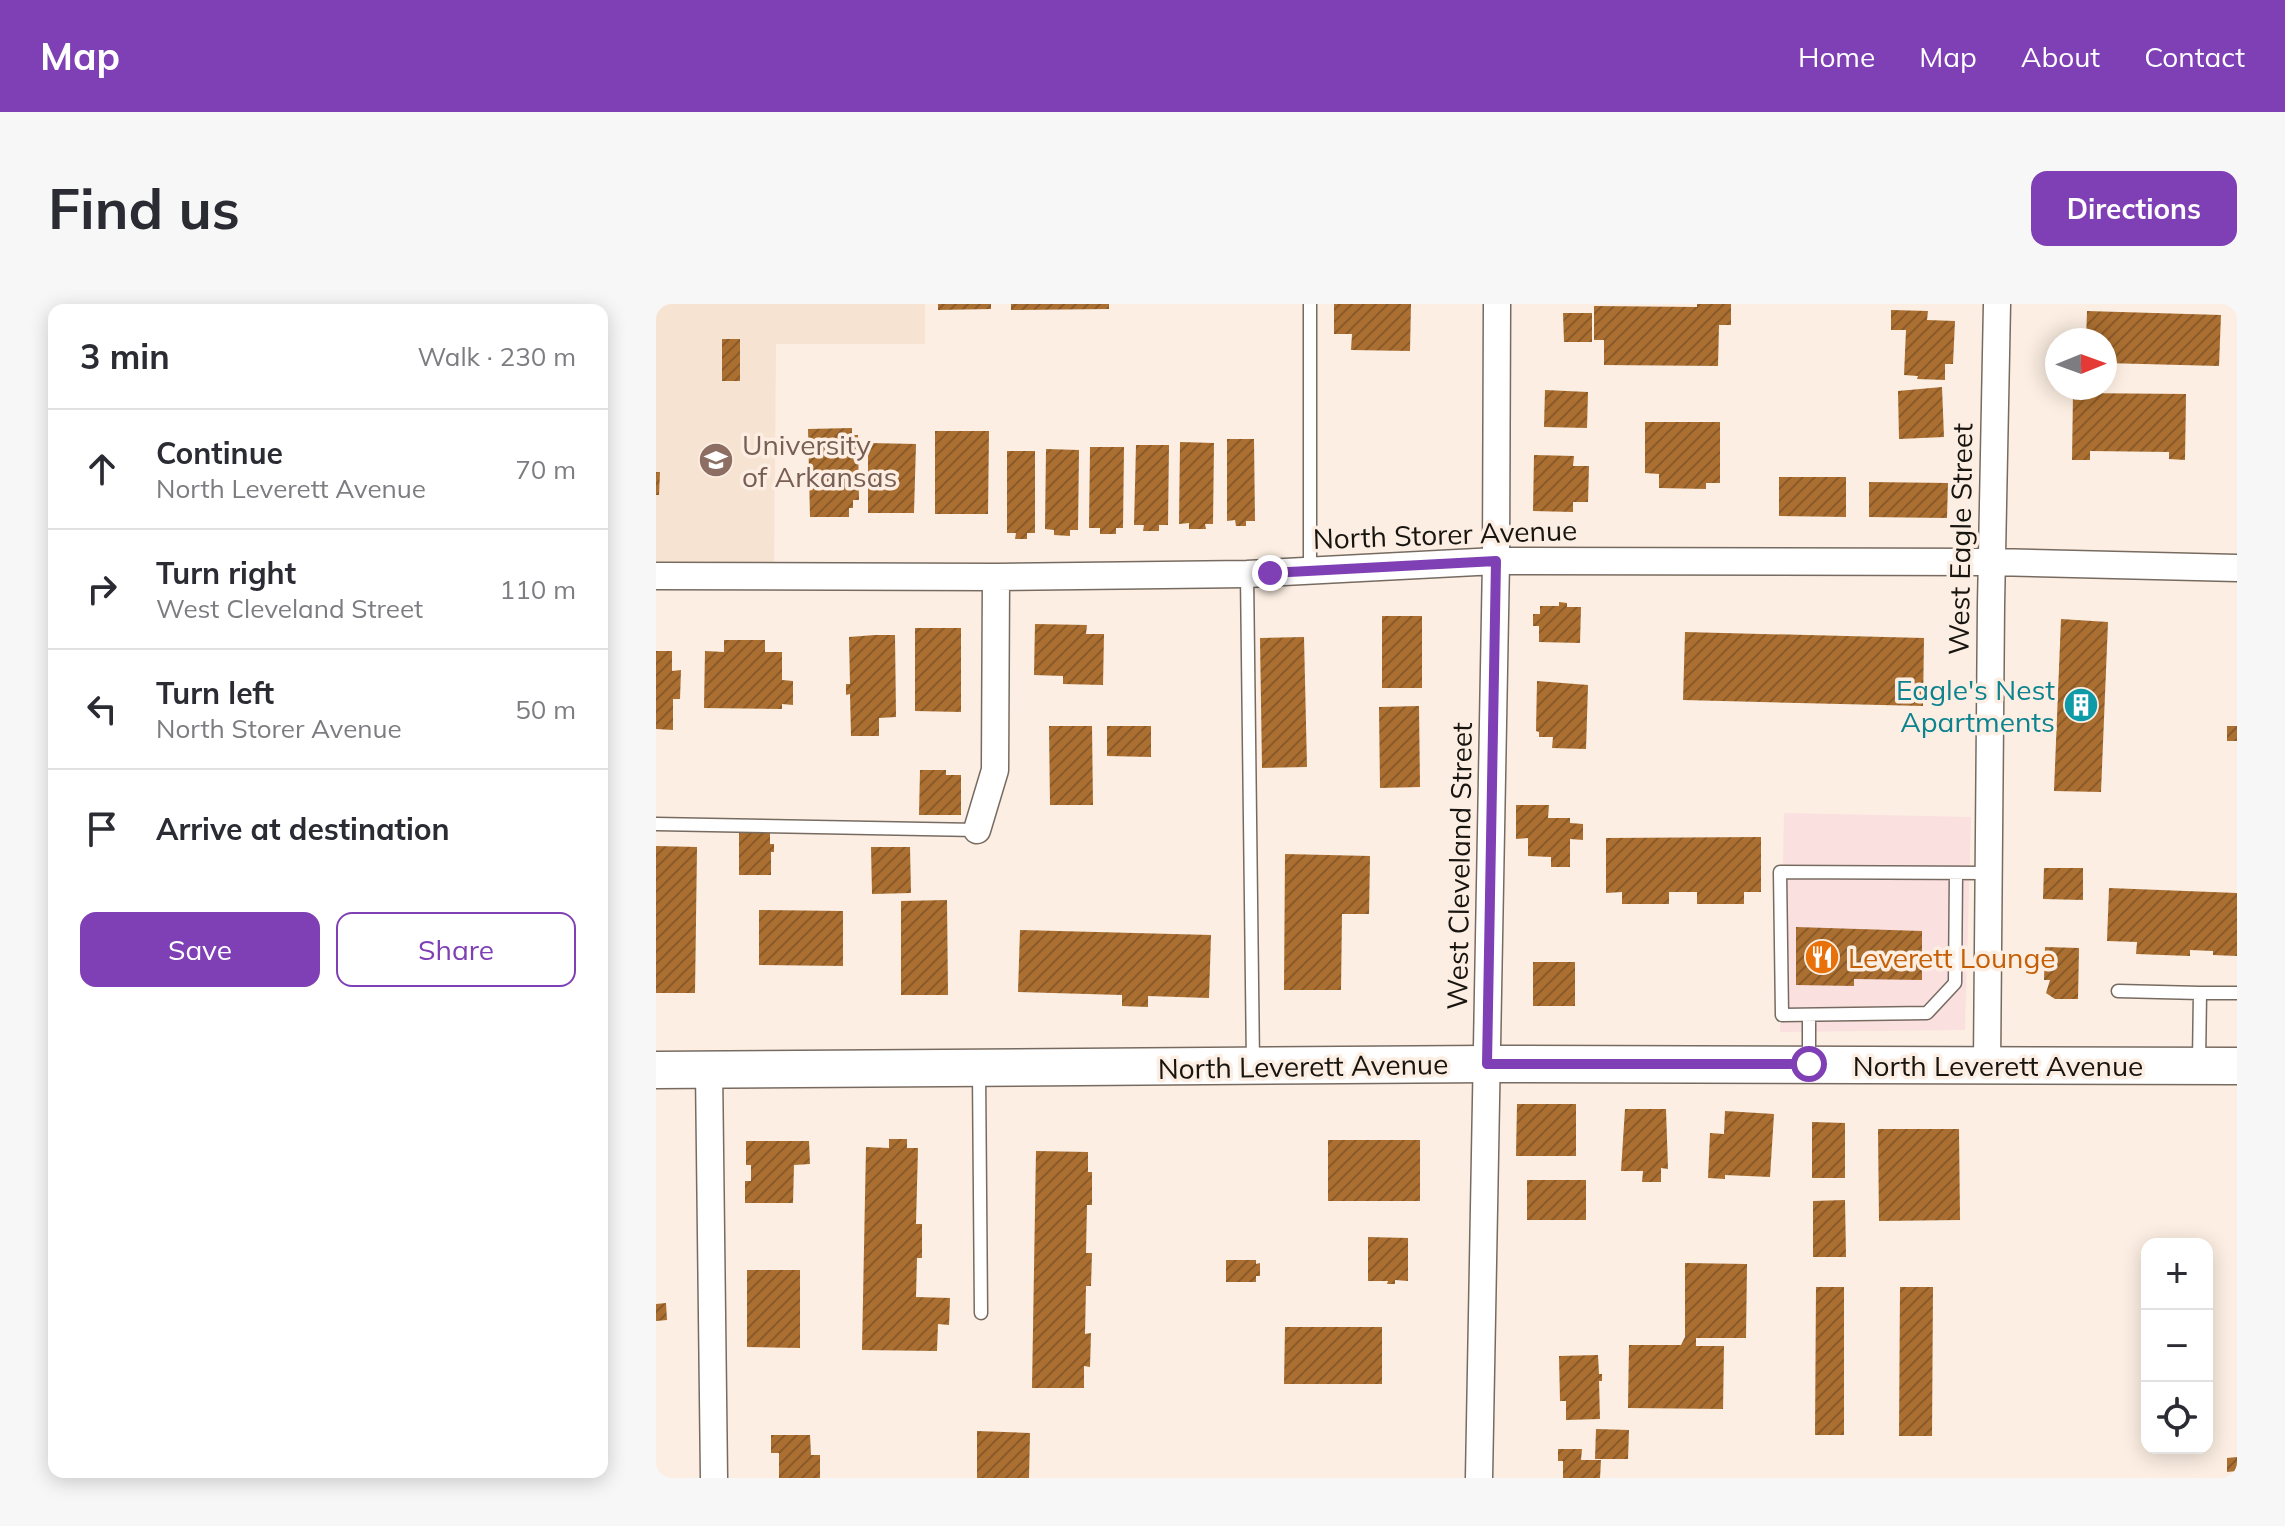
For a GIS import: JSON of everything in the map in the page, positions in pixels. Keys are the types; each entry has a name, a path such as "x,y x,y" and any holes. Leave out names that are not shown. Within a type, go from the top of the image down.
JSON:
{"street":[{"name":"West Cleveland Street","path":"1479,1478 1496,561 1497,304"},
{"name":"West Eagle Street","path":"1987,1064 1997,304"},
{"name":"North Storer Avenue","path":"656,576 1247,574 1496,561 1992,562 2237,568"},
{"path":"977,830 995,770 996,577"},
{"name":"North Leverett Avenue","path":"656,1070 1487,1064 2237,1066"},
{"path":"709,1070 714,1478"}],"lane":[{"path":"1310,304 1310,571"},
{"path":"1247,574 1253,1067"},
{"path":"656,824 977,830"},
{"path":"1956,873 1955,983 1927,1013 1782,1015 1780,872 1988,873"},
{"path":"2118,991 2237,993"},
{"path":"2199,1066 2200,993"},
{"path":"1809,1015 1809,1064"},
{"path":"979,1069 981,1313"}],"shaded area":[{"name":"University of Arkansas","path":"656,304 925,304 925,344 776,344 774,577 656,576"},
{"path":"1784,813 1971,817 1965,1030 1780,1032"}],"building":[{"path":"938,304 991,304 991,309 938,310"},
{"path":"1011,304 1109,304 1109,309 1011,310"},
{"path":"1334,304 1411,304 1410,351 1351,350 1352,334 1334,334"},
{"path":"1697,304 1731,304 1731,325 1719,325 1718,366 1604,365 1604,340 1594,340 1594,306 1697,307"},
{"path":"1891,310 1928,311 1927,320 1955,321 1953,364 1945,364 1945,380 1904,375 1906,330 1891,330"},
{"path":"2087,311 2221,315 2219,366 2117,363 2117,328 2086,328"},
{"path":"1563,313 1592,313 1592,342 1564,342"},
{"path":"722,339 740,339 740,381 722,381"},
{"path":"1942,387 1944,437 1899,439 1898,391"},
{"path":"1545,390 1588,392 1587,428 1544,427"},
{"path":"2117,393 2186,394 2185,460 2169,459 2169,452 2090,451 2090,460 2072,460 2073,400 2117,400"},
{"path":"1645,422 1720,422 1720,483 1706,483 1706,489 1659,488 1659,474 1645,473"},
{"path":"852,428 852,435 858,435 859,500 853,500 849,517 810,517 808,429"},
{"path":"935,431 989,431 988,514 935,514"},
{"path":"1227,439 1254,439 1255,521 1246,521 1246,526 1236,526 1235,520 1227,521"},
{"path":"1180,442 1214,443 1213,524 1205,524 1206,529 1189,529 1189,523 1179,524"},
{"path":"868,443 916,444 914,513 868,513"},
{"path":"1136,445 1169,445 1168,525 1159,525 1159,531 1143,531 1144,525 1134,525"},
{"path":"1090,447 1124,447 1123,528 1116,528 1116,534 1100,534 1100,528 1089,528"},
{"path":"1046,449 1079,450 1078,530 1070,530 1070,536 1054,535 1054,530 1045,529"},
{"path":"1007,451 1035,451 1035,533 1027,533 1027,539 1015,539 1016,533 1007,533"},
{"path":"1534,455 1574,456 1573,466 1589,466 1588,502 1573,502 1573,512 1533,511"},
{"path":"656,472 660,472 659,495 656,495"},
{"path":"1779,477 1846,477 1846,517 1779,516"},
{"path":"1869,482 1948,483 1947,518 1869,517"},
{"path":"1559,602 1567,603 1567,607 1581,607 1580,643 1539,642 1539,626 1533,626 1533,614 1540,614 1540,606 1559,606"},
{"path":"1382,616 1422,616 1422,688 1382,688"},
{"name":"Eagle's Nest Apartments","path":"2061,619 2108,622 2101,792 2054,791"},
{"path":"1035,624 1087,625 1086,634 1104,634 1103,685 1063,684 1063,676 1034,675"},
{"path":"915,628 961,628 961,712 915,711"},
{"path":"1685,632 1924,638 1923,706 1683,700"},
{"path":"895,635 896,717 879,718 879,736 851,736 850,694 846,695 846,684 850,684 849,637"},
{"path":"1304,637 1307,767 1262,768 1260,638"},
{"path":"724,640 765,640 765,652 782,652 782,680 793,681 793,705 782,704 782,709 704,708 705,651 724,652"},
{"path":"656,651 672,651 672,671 681,670 680,699 673,699 673,730 656,729"},
{"path":"1537,681 1588,685 1586,749 1552,748 1553,737 1539,737 1536,731"},
{"path":"1419,706 1420,787 1380,788 1379,707"},
{"path":"1049,726 1092,726 1093,805 1050,805"},
{"path":"1107,726 1151,726 1151,757 1107,756"},
{"path":"2227,726 2237,726 2237,741 2227,741"},
{"path":"920,770 946,770 946,775 961,775 961,815 919,815"},
{"path":"1516,805 1549,805 1548,818 1570,818 1570,823 1583,824 1583,840 1570,839 1570,867 1551,867 1551,857 1528,856 1528,838 1516,839"},
{"path":"770,831 770,844 774,844 771,875 739,875 739,832"},
{"path":"1761,837 1761,892 1744,892 1744,904 1697,904 1697,892 1669,892 1669,904 1622,904 1622,892 1606,893 1606,838"},
{"path":"656,846 697,847 695,993 656,993"},
{"path":"871,847 910,847 911,893 872,894"},
{"path":"1285,854 1370,856 1369,914 1342,914 1341,990 1284,990"},
{"path":"2044,868 2083,868 2083,900 2043,899"},
{"path":"2109,888 2237,893 2237,956 2190,950 2190,956 2136,954 2137,942 2107,941"},
{"path":"947,900 948,995 901,995 901,901"},
{"path":"759,910 843,911 843,966 759,965"},
{"path":"1796,927 1922,931 1922,980 1854,979 1854,986 1796,985"},
{"path":"1020,930 1211,935 1209,998 1148,996 1148,1007 1122,1006 1122,995 1018,992"},
{"path":"2045,947 2079,948 2078,999 2055,999 2046,993 2050,980 2044,980"},
{"path":"1533,962 1575,962 1575,1006 1533,1006"},
{"path":"1517,1104 1576,1104 1576,1156 1516,1156"},
{"path":"1625,1109 1666,1109 1668,1169 1661,1168 1661,1182 1642,1182 1643,1171 1621,1171"},
{"path":"1725,1111 1774,1114 1770,1177 1725,1175 1725,1179 1708,1178 1710,1133 1724,1134"},
{"path":"1812,1122 1845,1123 1845,1178 1812,1178"},
{"path":"1878,1129 1959,1129 1960,1220 1879,1221"},
{"path":"889,1139 907,1139 907,1148 918,1148 916,1224 922,1224 922,1258 917,1258 916,1297 950,1298 949,1325 938,1324 937,1351 862,1350 866,1147 889,1148"},
{"path":"1328,1140 1420,1140 1420,1201 1328,1201"},
{"path":"746,1141 809,1141 810,1164 794,1165 793,1203 745,1203 745,1181 751,1181 751,1165 746,1165"},
{"path":"1036,1151 1088,1152 1088,1172 1092,1172 1092,1205 1087,1205 1086,1253 1092,1253 1091,1286 1086,1286 1085,1334 1091,1333 1090,1367 1084,1366 1084,1388 1032,1388"},
{"path":"1527,1180 1586,1180 1586,1220 1527,1220"},
{"path":"1845,1200 1846,1257 1813,1257 1813,1201"},
{"path":"1368,1237 1408,1238 1408,1281 1395,1280 1395,1284 1387,1284 1388,1281 1368,1281"},
{"path":"1226,1260 1256,1260 1256,1264 1260,1263 1260,1276 1256,1276 1256,1282 1226,1282"},
{"path":"1685,1263 1747,1264 1746,1338 1696,1338 1696,1346 1724,1346 1723,1409 1628,1408 1629,1345 1681,1345 1685,1337"},
{"path":"747,1270 800,1270 800,1348 747,1347"},
{"path":"1816,1287 1844,1287 1844,1435 1815,1435"},
{"path":"1900,1287 1933,1287 1932,1436 1899,1436"},
{"path":"666,1303 667,1320 656,1321 656,1304"},
{"path":"1285,1327 1382,1327 1382,1384 1284,1384"},
{"path":"1598,1355 1599,1374 1602,1374 1602,1381 1599,1381 1600,1419 1566,1420 1566,1401 1560,1401 1559,1356"},
{"path":"1596,1429 1629,1430 1628,1459 1595,1459"},
{"path":"977,1431 1030,1433 1029,1478 977,1478"},
{"path":"771,1435 810,1435 811,1455 820,1455 820,1478 779,1478 779,1453 771,1453"},
{"path":"1558,1449 1582,1449 1581,1460 1601,1460 1600,1478 1563,1478 1563,1461 1558,1461"},
{"path":"2237,1457 2237,1471 2227,1472 2227,1458"}],"place":[{"name":"University of Arkansas","path":"716,460"},
{"name":"Eagle's Nest Apartments","path":"2081,705"},
{"name":"Leverett Lounge","path":"1822,957"}],"route":[{"path":"1270,573 1496,561 1487,1064 1809,1064"}]}
